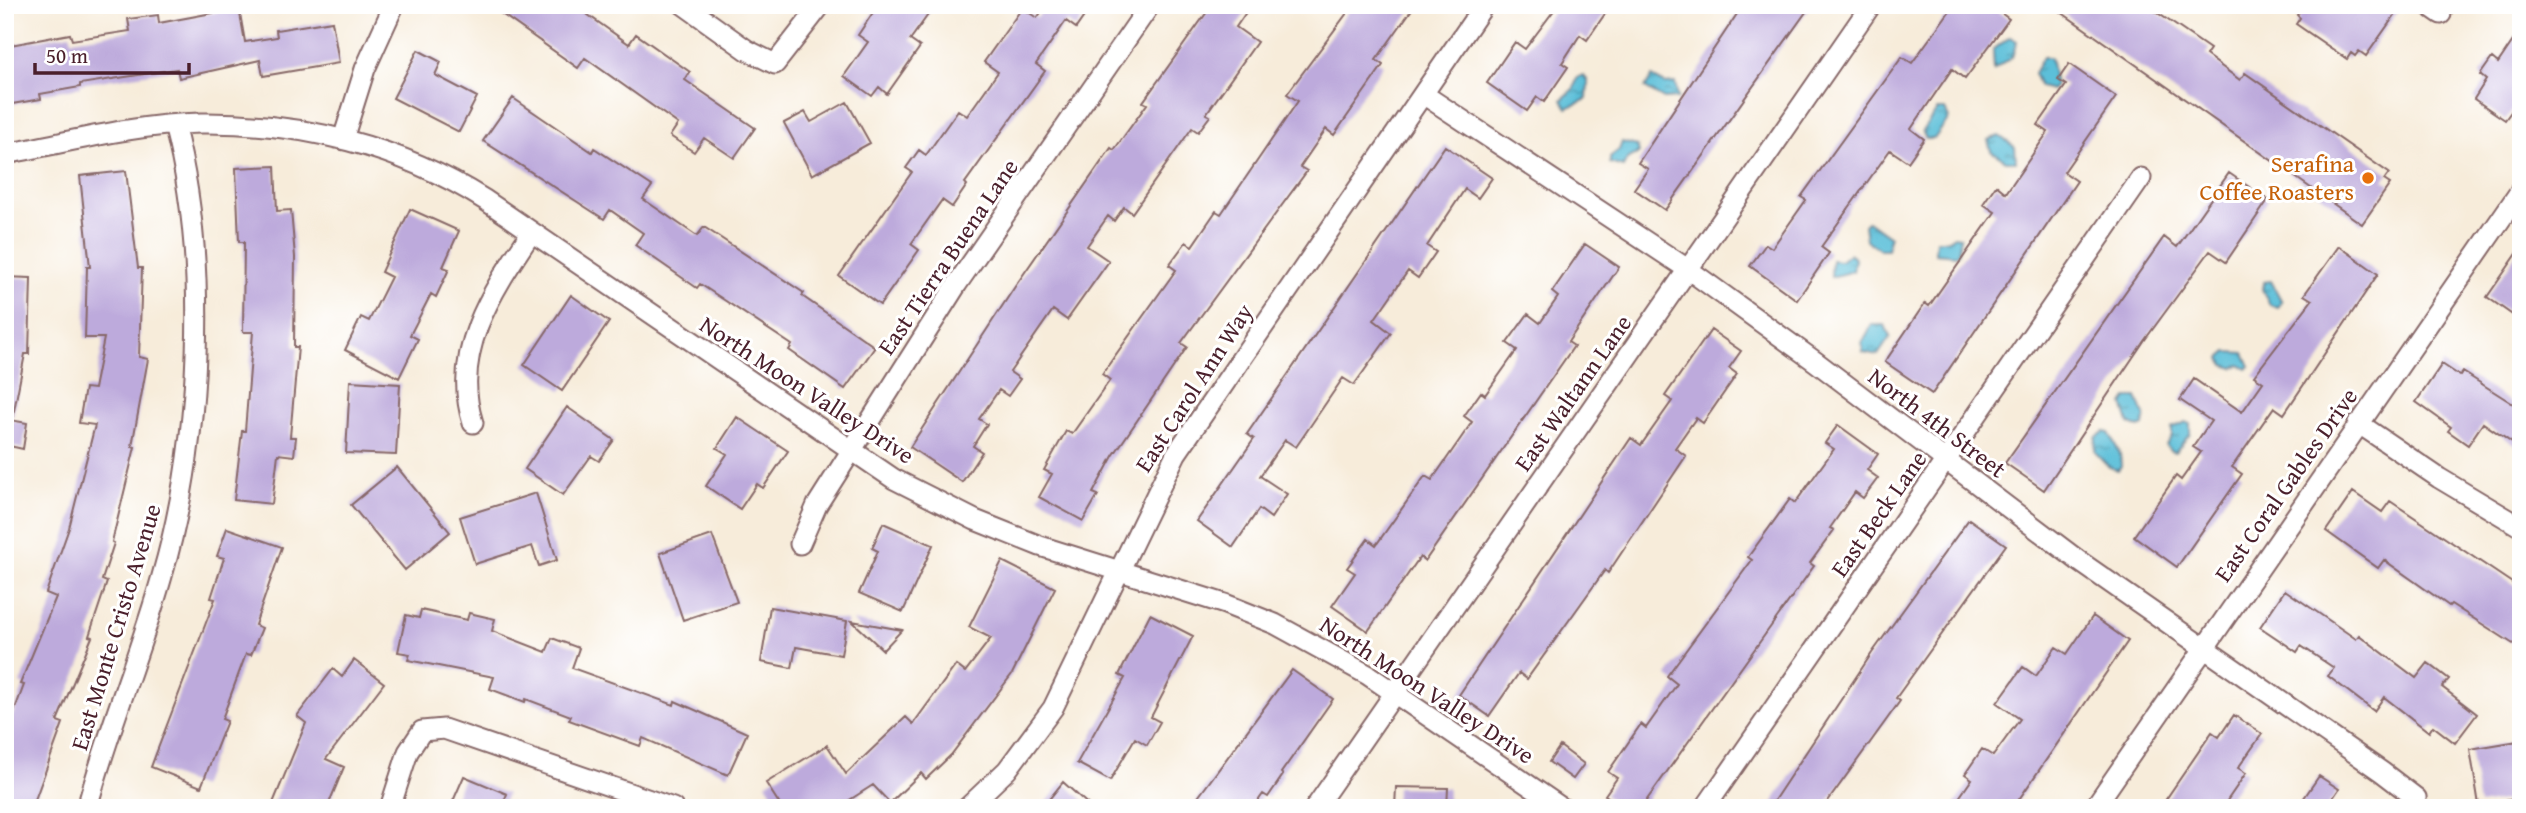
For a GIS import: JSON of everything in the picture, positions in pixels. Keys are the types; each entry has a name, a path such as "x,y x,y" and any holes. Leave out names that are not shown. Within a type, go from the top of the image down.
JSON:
{"street":[{"path":"343,139 365,69 394,5"},
{"path":"684,5 747,50 775,64 821,5"},
{"name":"East Tierra Buena Lane","path":"800,544 817,505 957,284 1150,5"},
{"name":"East Carol Ann Way","path":"967,808 1007,770 1053,708 1155,492 1195,423 1484,5"},
{"name":"East Waltann Lane","path":"1315,808 1871,5"},
{"name":"North 4th Street","path":"1423,94 1689,270 2414,803"},
{"name":"North Moon Valley Drive","path":"5,153 174,125 261,125 343,139 429,169 470,190 894,479 975,520 1040,546 1225,604 1275,624 1336,656 1394,693 1562,808"},
{"name":"East Monte Cristo Avenue","path":"87,808 160,585 184,482 196,354 194,268 190,206 174,125"},
{"name":"East Beck Lane","path":"1705,808 2141,178"},
{"name":"East Coral Gables Drive","path":"2094,808 2358,423 2519,196"},
{"path":"473,423 466,400 466,362 477,327 498,283 531,233"},
{"path":"2358,423 2439,478 2521,527"},
{"path":"390,808 408,752 422,731 444,729 673,808"}],"water":[{"path":"2010,37 2017,41 2012,57 1994,70 1993,50"},
{"path":"2043,57 2050,57 2055,86 2051,90 2040,87 2034,73"},
{"path":"1583,75 1588,81 1587,99 1567,108 1562,100 1574,88 1577,78"},
{"path":"1652,77 1665,84 1675,83 1678,98 1664,99 1645,88"},
{"path":"1937,110 1945,110 1949,118 1934,139 1926,139 1922,131"},
{"path":"1999,136 2015,147 2016,161 2006,161 1991,151 1988,140"},
{"path":"1622,142 1637,146 1639,153 1627,159 1623,167 1610,163 1610,157 1619,150"},
{"path":"1868,221 1890,237 1887,249 1879,249 1866,240 1864,225"},
{"path":"1954,236 1961,237 1957,255 1935,253 1936,240 1948,240"},
{"path":"1849,254 1855,259 1853,271 1831,277 1832,260 1841,261"},
{"path":"2271,281 2282,302 2278,307 2270,305 2262,289 2264,282"},
{"path":"1872,325 1885,325 1890,337 1878,355 1863,352 1862,343"},
{"path":"2228,352 2244,353 2250,366 2247,369 2240,365 2234,368 2224,365 2221,358"},
{"path":"2127,398 2137,398 2145,417 2143,426 2139,428 2129,423 2123,404"},
{"path":"2186,422 2190,424 2190,434 2175,452 2170,451 2166,445 2172,436 2172,428"},
{"path":"2104,432 2109,433 2120,454 2121,466 2118,470 2109,467 2095,452 2096,437"}],"building":[{"path":"489,5 574,5 629,44 636,34 690,72 685,80 755,128 734,158 704,138 694,152 670,136 678,124 585,58 578,68"},
{"path":"878,5 935,5 910,40 920,47 887,94 879,87 872,96 844,76 868,42 858,35"},
{"path":"1043,5 1092,5 1076,28 1066,21 1036,64 1045,71 965,183 967,185 952,207 942,200 911,244 919,250 880,305 839,276 912,172 906,168 919,150 926,155 958,110 967,116 998,72 984,62 1022,8 1037,18 1045,7"},
{"path":"1212,5 1251,5 1236,27 1257,42 1206,114 1210,116 1198,132 1192,128 1132,213 1124,207 1114,221 1108,216 1087,246 1109,261 1067,320 1053,310 1010,372 1020,379 1008,396 999,390 979,419 987,424 973,446 982,452 962,482 910,447 1016,285 1111,148 1114,150 1147,104 1143,102"},
{"path":"1353,5 1415,5 1376,60 1383,65 1334,135 1326,129 1300,167 1307,171 1181,343 1187,347 1113,456 1093,493 1098,495 1083,521 1039,497 1052,474 1044,470 1066,431 1072,434 1110,380 1102,374 1176,270 1169,265 1186,242 1192,246 1216,211 1221,214 1298,101 1287,94"},
{"path":"1558,5 1611,5 1587,40 1580,35 1562,63 1568,67 1544,102 1537,97 1527,111 1487,83 1515,42 1525,49"},
{"path":"1743,5 1811,5 1665,210 1634,189 1648,169 1638,163"},
{"path":"1954,5 1990,5 2009,19 1965,79 1952,69 1911,129 1924,139 1908,162 1890,150 1821,247 1829,253 1797,300 1750,266 1766,244 1772,248 1806,200 1801,197 1902,57 1912,63"},
{"path":"2051,5 2146,5 2210,49 2206,55 2240,80 2245,73 2389,173 2384,180 2390,184 2362,224"},
{"path":"2304,5 2402,5 2366,56 2359,51 2355,56 2351,53 2347,59 2296,24 2300,18 2297,15"},
{"path":"239,8 245,42 277,37 276,30 332,21 339,63 263,76 260,60 179,78 177,69 80,84 80,87 40,94 41,99 12,104 5,46 70,34 72,40 130,31 128,19 158,15 159,23"},
{"path":"2521,29 2521,98 2505,120 2474,99 2486,80 2480,75 2492,58 2498,63"},
{"path":"418,50 441,62 435,75 477,97 459,132 393,98"},
{"path":"2069,64 2116,97 2064,172 2077,181 1932,394 1885,362 1925,303 1929,306 1995,212 1983,204 1996,185 2006,193 2048,132 2038,125 2066,85 2058,80"},
{"path":"513,98 592,152 594,148 652,186 643,199 697,236 704,227 804,293 802,296 875,347 845,389 789,350 792,345 700,284 697,288 635,245 643,233 610,210 604,219 483,141"},
{"path":"847,102 870,143 812,175 784,123 805,112 811,122"},
{"path":"1445,146 1492,178 1478,198 1465,189 1427,246 1436,252 1418,278 1408,271 1374,320 1391,333 1354,385 1343,378 1296,447 1285,440 1260,476 1287,494 1271,518 1259,509 1233,547 1197,521 1254,439 1247,434"},
{"path":"275,166 277,211 291,210 295,257 294,347 298,347 290,437 296,437 294,456 278,454 272,504 234,500 242,431 245,431 253,332 243,332 244,242 239,242 236,168"},
{"path":"126,171 138,268 142,268 139,357 148,359 132,446 135,447 112,542 114,543 102,580 107,582 89,636 92,637 57,721 63,723 32,808 5,808 5,736 24,685 20,684 56,597 46,593 69,528 95,425 79,423 85,388 94,389 104,338 85,338 87,267 90,267 80,176"},
{"path":"2229,173 2268,200 2226,262 2210,251 2144,341 2044,490 2005,463 2164,237 2177,247"},
{"path":"410,209 459,231 443,267 449,269 436,297 431,294 410,335 418,339 399,378 345,350 361,317 369,321 391,277 381,272"},
{"path":"1585,244 1619,267 1568,342 1574,346 1425,561 1420,557 1368,631 1332,606 1355,573 1347,568 1368,539 1376,545 1425,476 1432,480 1472,422 1464,416 1481,392 1485,395 1517,350 1507,343 1528,314 1540,323 1558,297 1552,292"},
{"path":"2339,246 2378,274 2284,414 2274,407 2232,467 2242,474 2177,567 2134,536 2176,476 2181,480 2201,452 2193,447 2211,421 2180,400 2194,379 2242,412 2263,382 2254,376 2312,300 2304,295"},
{"path":"2521,248 2521,321 2487,297"},
{"path":"5,277 31,278 29,354 25,354 13,416 5,415"},
{"path":"571,295 609,322 562,391 524,365"},
{"path":"1711,330 1741,351 1729,368 1737,374 1703,423 1696,418 1675,448 1686,456 1608,573 1605,570 1527,679 1519,673 1489,716 1459,695 1631,438 1641,445 1672,401 1665,396"},
{"path":"2442,364 2460,376 2463,372 2521,409 2521,449 2483,423 2468,445 2448,431 2451,427 2416,402"},
{"path":"350,381 400,384 396,455 346,453"},
{"path":"567,407 614,440 599,461 591,456 563,495 525,469"},
{"path":"737,417 788,451 763,488 757,484 740,509 706,486 727,454 717,448"},
{"path":"5,419 27,423 23,449 5,445"},
{"path":"1838,425 1878,454 1867,470 1878,478 1863,498 1855,492 1830,528 1834,530 1810,563 1814,566 1641,808 1624,808 1605,795 1617,778 1608,772 1641,724 1646,728 1677,684 1667,676 1752,560 1748,557 1790,499 1795,503 1834,449 1825,443"},
{"path":"397,467 450,532 405,570 351,505"},
{"path":"2353,492 2382,512 2390,501 2521,589 2521,649 2451,604 2449,606 2384,560 2378,568 2326,531"},
{"path":"536,493 557,560 539,566 532,546 475,564 460,517"},
{"path":"1969,519 2006,545 1896,698 1900,701 1823,808 1769,808 1872,653"},
{"path":"883,523 933,545 903,612 859,593 878,551 872,548"},
{"path":"227,528 282,547 255,625 262,628 251,655 246,654 222,719 227,721 201,787 151,767 215,599 211,598 224,558 217,556"},
{"path":"712,535 737,602 683,620 660,553"},
{"path":"1002,561 1055,588 1012,674 951,755 926,779 921,773 890,803 873,785 837,808 782,808 766,783 827,745 846,774 906,717 913,724 956,665 965,672 991,638 969,627"},
{"path":"2285,590 2356,639 2359,635 2416,678 2428,663 2449,679 2442,687 2477,714 2455,743 2433,726 2429,732 2384,697 2374,711 2328,676 2334,668 2301,646 2297,652 2260,627"},
{"path":"770,607 847,621 841,655 796,647 792,668 761,662"},
{"path":"421,610 467,620 469,613 495,619 492,631 546,652 552,638 579,648 572,668 674,705 675,701 747,733 728,775 643,738 640,746 569,720 571,716 490,689 494,677 408,660 410,654 398,652 406,615 419,618"},
{"path":"1150,614 1193,636 1151,717 1160,722 1147,745 1135,738 1110,781 1077,763 1125,678 1119,675"},
{"path":"2093,616 2128,641 2013,808 1952,808 1972,779 1965,774 1982,749 1993,756 2020,719 1997,703 2023,667 2036,676 2056,647 2067,654"},
{"path":"852,621 902,630 883,650"},
{"path":"354,660 384,683 326,759 344,767 327,808 271,808 306,723 297,716 333,669 342,677"},
{"path":"1292,670 1333,699 1281,773 1283,775 1268,797 1263,794 1253,808 1206,808 1196,800"},
{"path":"2234,715 2262,734 2238,768 2246,773 2222,808 2160,808 2212,732 2219,737"},
{"path":"2518,741 2521,798 2479,805 2470,749"},
{"path":"1560,746 1584,764 1573,779 1549,762"},
{"path":"464,776 507,794 501,808 450,808"},
{"path":"2319,776 2339,789 2326,808 2297,808"},
{"path":"1063,782 1092,808 1042,808"},
{"path":"1396,787 1448,788 1447,808 1395,808"}],"place":[{"name":"Serafina Coffee Roasters","path":"2368,178"}]}
